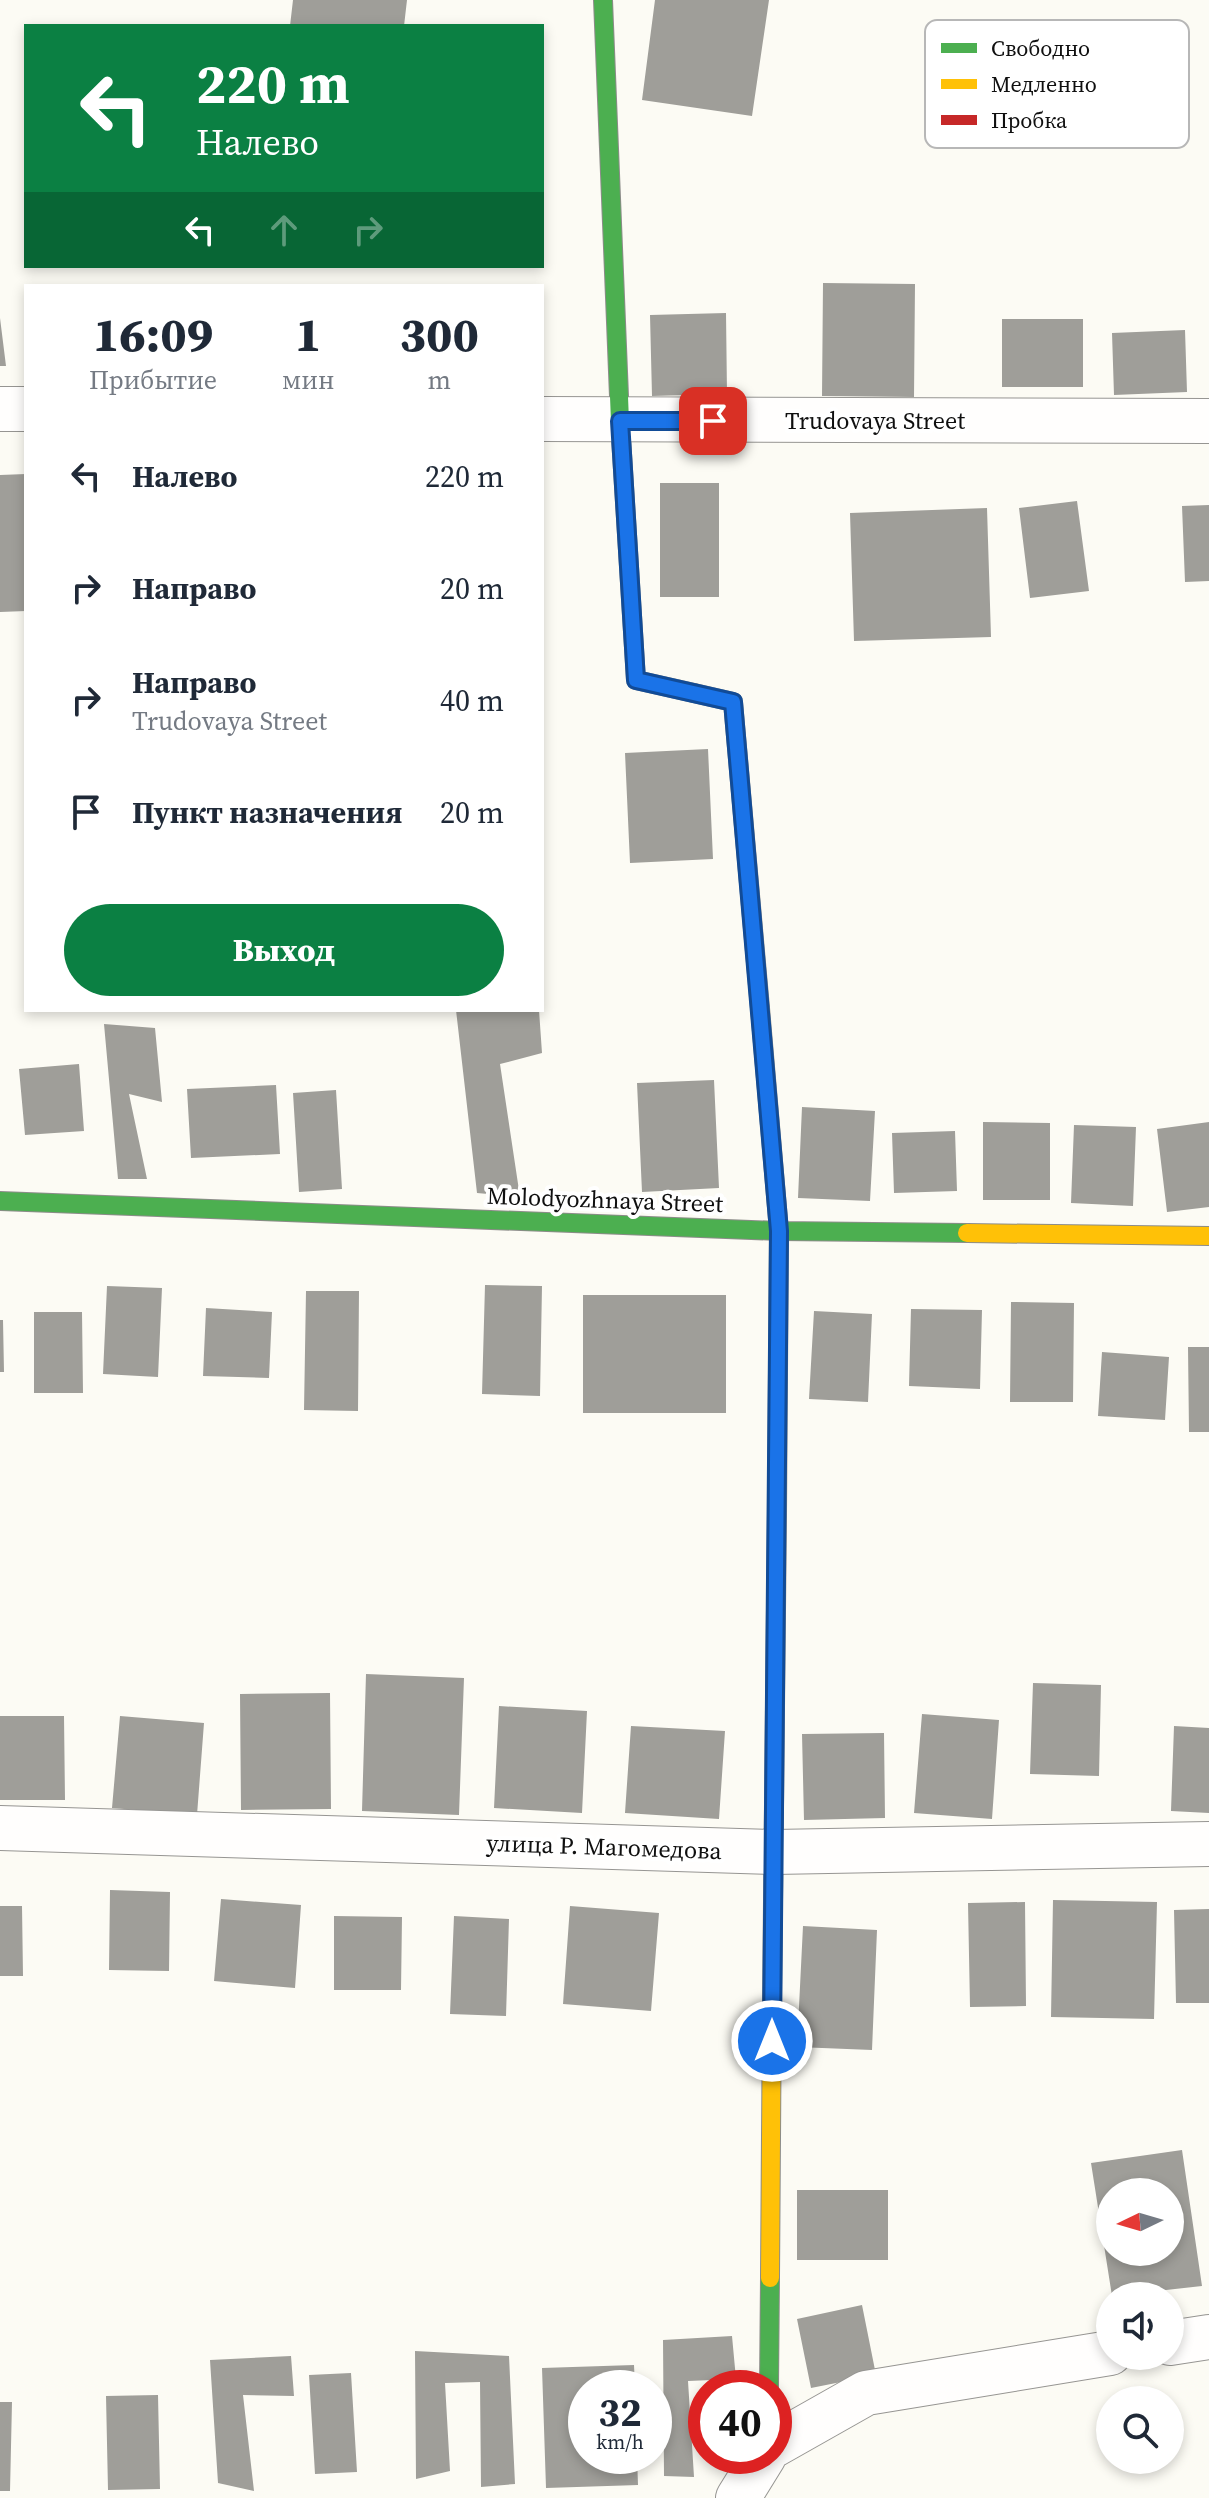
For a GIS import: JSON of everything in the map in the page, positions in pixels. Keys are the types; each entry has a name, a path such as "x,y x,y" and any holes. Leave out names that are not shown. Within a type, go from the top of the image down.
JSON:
{"street":[{"path":"603,0 620,421 636,680 733,702 779,1231 769,2370"},
{"path":"0,409 24,409"},
{"name":"Trudovaya Street","path":"544,419 1209,421"},
{"name":"Molodyozhnaya Street","path":"0,1201 779,1231 1209,1236"},
{"name":"улица Р. Магомедова","path":"0,1828 774,1852 1209,1844"},
{"path":"1184,2341 1209,2337"},
{"path":"792,2435 866,2393 1096,2355"},
{"path":"738,2498 753,2474"}],"building":[{"path":"293,0 407,0 404,24 290,24"},
{"path":"655,0 769,0 752,116 642,100"},
{"path":"823,283 915,284 914,397 822,396"},
{"path":"726,313 727,394 652,396 650,315"},
{"path":"0,318 6,366 0,366"},
{"path":"1002,319 1083,319 1083,387 1002,387"},
{"path":"1185,330 1187,392 1114,395 1112,333"},
{"path":"24,474 24,611 0,612 0,475"},
{"path":"660,483 719,483 719,597 660,597"},
{"path":"1077,501 1089,591 1030,598 1019,508"},
{"path":"1209,505 1209,581 1185,582 1182,506"},
{"path":"987,508 991,637 854,641 850,513"},
{"path":"708,749 713,859 630,863 625,753"},
{"path":"456,1012 539,1012 542,1053 500,1064 520,1197 477,1193"},
{"path":"104,1024 155,1028 162,1102 129,1094 147,1179 118,1179"},
{"path":"79,1064 84,1131 25,1135 19,1069"},
{"path":"714,1080 719,1188 642,1192 637,1083"},
{"path":"276,1085 280,1154 191,1158 187,1089"},
{"path":"336,1090 342,1189 299,1192 293,1093"},
{"path":"802,1107 875,1111 870,1201 798,1198"},
{"path":"983,1122 1050,1123 1050,1200 983,1200"},
{"path":"1209,1122 1209,1207 1167,1212 1157,1129"},
{"path":"1074,1125 1136,1127 1133,1206 1071,1203"},
{"path":"955,1131 957,1191 894,1193 892,1133"},
{"path":"485,1285 542,1286 540,1396 482,1394"},
{"path":"107,1286 162,1288 158,1377 103,1374"},
{"path":"306,1291 359,1291 358,1411 304,1410"},
{"path":"583,1295 726,1295 726,1413 583,1413"},
{"path":"1011,1302 1074,1303 1073,1402 1010,1402"},
{"path":"206,1308 272,1312 269,1378 203,1376"},
{"path":"911,1309 982,1310 980,1389 909,1386"},
{"path":"814,1311 872,1314 868,1402 809,1399"},
{"path":"34,1312 82,1312 83,1393 34,1393"},
{"path":"0,1320 3,1320 4,1372 0,1372"},
{"path":"1188,1347 1209,1347 1209,1432 1189,1432"},
{"path":"1102,1352 1169,1357 1165,1420 1098,1416"},
{"path":"366,1674 464,1678 459,1815 362,1811"},
{"path":"1033,1683 1101,1685 1099,1776 1030,1774"},
{"path":"330,1693 331,1809 241,1810 240,1694"},
{"path":"499,1706 587,1711 582,1813 494,1808"},
{"path":"922,1714 999,1720 992,1819 914,1813"},
{"path":"0,1716 64,1716 65,1800 0,1800"},
{"path":"120,1716 204,1723 197,1815 112,1808"},
{"path":"631,1726 725,1731 719,1819 625,1813"},
{"path":"1174,1726 1209,1728 1209,1813 1171,1811"},
{"path":"884,1733 885,1818 804,1820 802,1734"},
{"path":"110,1890 170,1892 169,1971 109,1970"},
{"path":"221,1899 301,1905 295,1988 214,1981"},
{"path":"1053,1900 1157,1902 1154,2019 1051,2017"},
{"path":"1025,1902 1026,2006 970,2007 968,1903"},
{"path":"0,1906 22,1906 23,1976 0,1976"},
{"path":"570,1906 659,1913 651,2011 563,2004"},
{"path":"1209,1909 1209,2003 1176,2003 1174,1910"},
{"path":"334,1916 402,1917 401,1990 334,1990"},
{"path":"454,1916 509,1919 506,2016 450,2014"},
{"path":"803,1926 877,1930 872,2050 797,2047"},
{"path":"1182,2150 1202,2286 1184,2288 1184,2282 1110,2282 1107,2266 1184,2266 1184,2178 1096,2178 1096,2195 1091,2163"},
{"path":"797,2190 888,2190 888,2260 797,2260"},
{"path":"862,2305 876,2375 811,2388 797,2319"},
{"path":"732,2336 735,2370 688,2370 688,2474 694,2474 694,2477 664,2476 672,2474 672,2370 663,2370 663,2340"},
{"path":"415,2351 509,2356 515,2484 481,2487 480,2382 445,2383 450,2471 416,2479"},
{"path":"291,2356 294,2396 243,2395 254,2491 218,2483 210,2360"},
{"path":"634,2365 634,2370 568,2370 568,2474 638,2474 638,2485 546,2488 542,2368"},
{"path":"351,2373 357,2472 315,2474 309,2375"},
{"path":"158,2395 160,2489 108,2490 106,2396"},
{"path":"0,2402 12,2402 10,2491 0,2491"}],"traffic: fast":[{"path":"603,0 620,421 636,680 694,693"},
{"path":"0,1201 779,1231 967,1233"},
{"path":"772,1998 777,1514"},
{"path":"769,2370 770,2278"}],"traffic: slow":[{"path":"760,1008 779,1231 777,1514"},
{"path":"967,1233 1209,1236"},
{"path":"770,2278 772,1998"}],"traffic: jam":[{"path":"694,693 733,702 760,1008"}],"route":[{"path":"713,421 620,421 636,680 733,702 779,1231 772,2041"}]}
